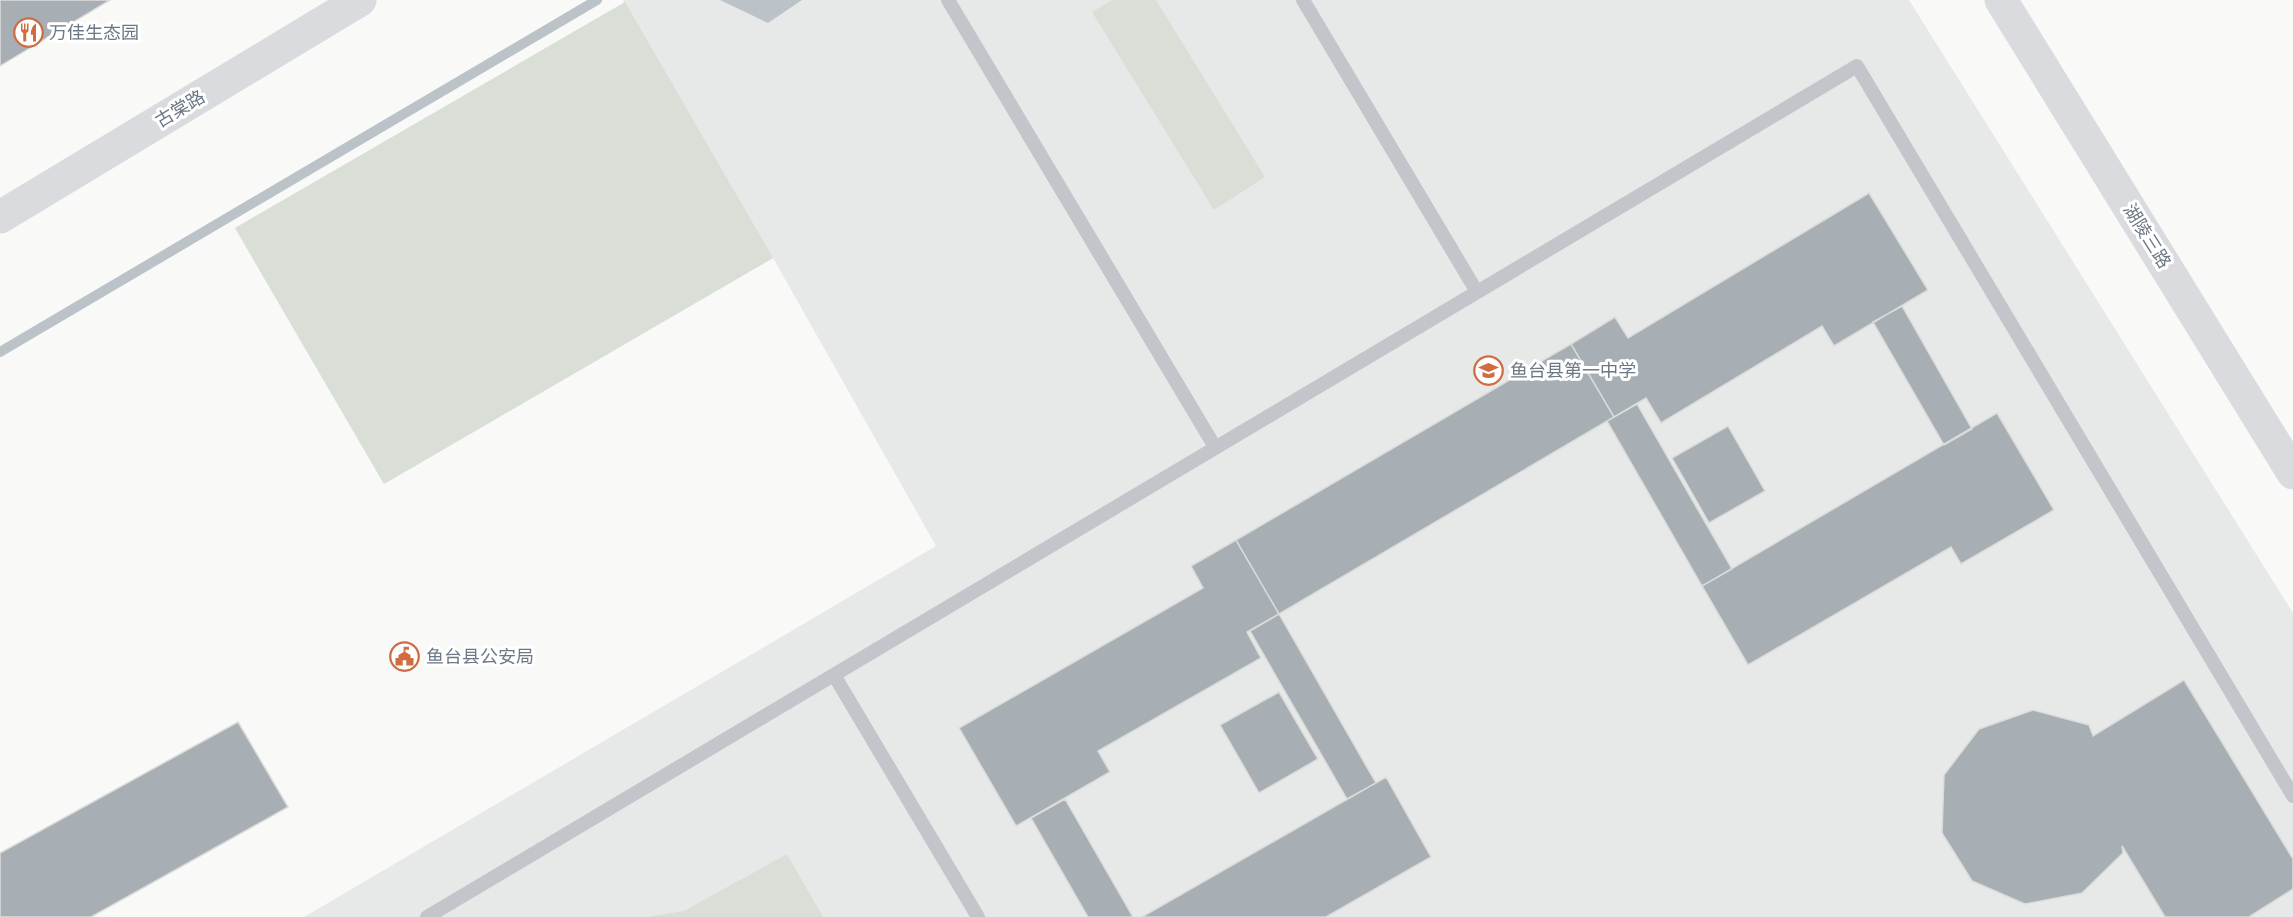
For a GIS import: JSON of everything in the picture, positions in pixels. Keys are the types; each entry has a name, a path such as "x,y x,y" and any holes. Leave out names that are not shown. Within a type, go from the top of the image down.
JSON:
{"main road":[{"name":"古棠路","path":"0,217 360,0"},
{"name":"湖陵三路","path":"2001,0 2289,456"}],"lane":[{"path":"948,0 1215,447"},
{"path":"1303,0 1477,292"},
{"path":"427,917 1857,66 2293,796"},
{"path":"834,675 978,917"}],"shaded area":[{"name":"鱼台县第一中学","path":"623,0 1909,0 2293,613 2293,917 304,917 936,546 773,258 384,484 235,228 624,3"},
{"path":"720,0 802,0 768,23"},
{"path":"1112,0 1156,0 1265,177 1214,210 1092,12"},
{"path":"625,2 773,258 384,484 235,228"},
{"path":"787,854 823,917 647,917 684,911"}],"building":[{"name":"万佳生态园","path":"0,0 110,0 0,66"},
{"path":"1869,193 1928,290 1834,346 1822,326 1661,423 1646,398 1614,417 1571,344 1615,317 1628,338"},
{"path":"1902,306 1972,429 1944,445 1873,322"},
{"path":"1571,344 1614,417 1279,614 1236,540"},
{"path":"1637,404 1732,569 1702,586 1607,421"},
{"path":"1997,413 2054,510 1961,564 1951,547 1748,665 1702,586"},
{"path":"1728,426 1765,491 1709,523 1672,458"},
{"path":"1236,540 1279,614 1247,632 1261,658 1098,751 1110,772 1016,826 959,728 1203,588 1191,566"},
{"path":"1279,614 1376,783 1347,799 1250,631"},
{"path":"2184,680 2293,859 2293,889 2249,917 2165,917 2122,846 2123,853 2082,893 2025,904 1972,881 1942,833 1944,775 1979,729 2033,710 2089,725 2093,736"},
{"path":"1279,692 1318,759 1259,793 1220,725"},
{"path":"238,722 288,807 91,917 0,917 0,853"},
{"path":"1386,777 1431,857 1326,917 1142,917"},
{"path":"1065,799 1133,917 1088,917 1031,818"}],"waterway":[{"path":"0,352 597,0"}],"place":[{"name":"万佳生态园","path":"28,33"},
{"name":"鱼台县第一中学","path":"1489,371"},
{"name":"鱼台县公安局","path":"405,657"}]}
